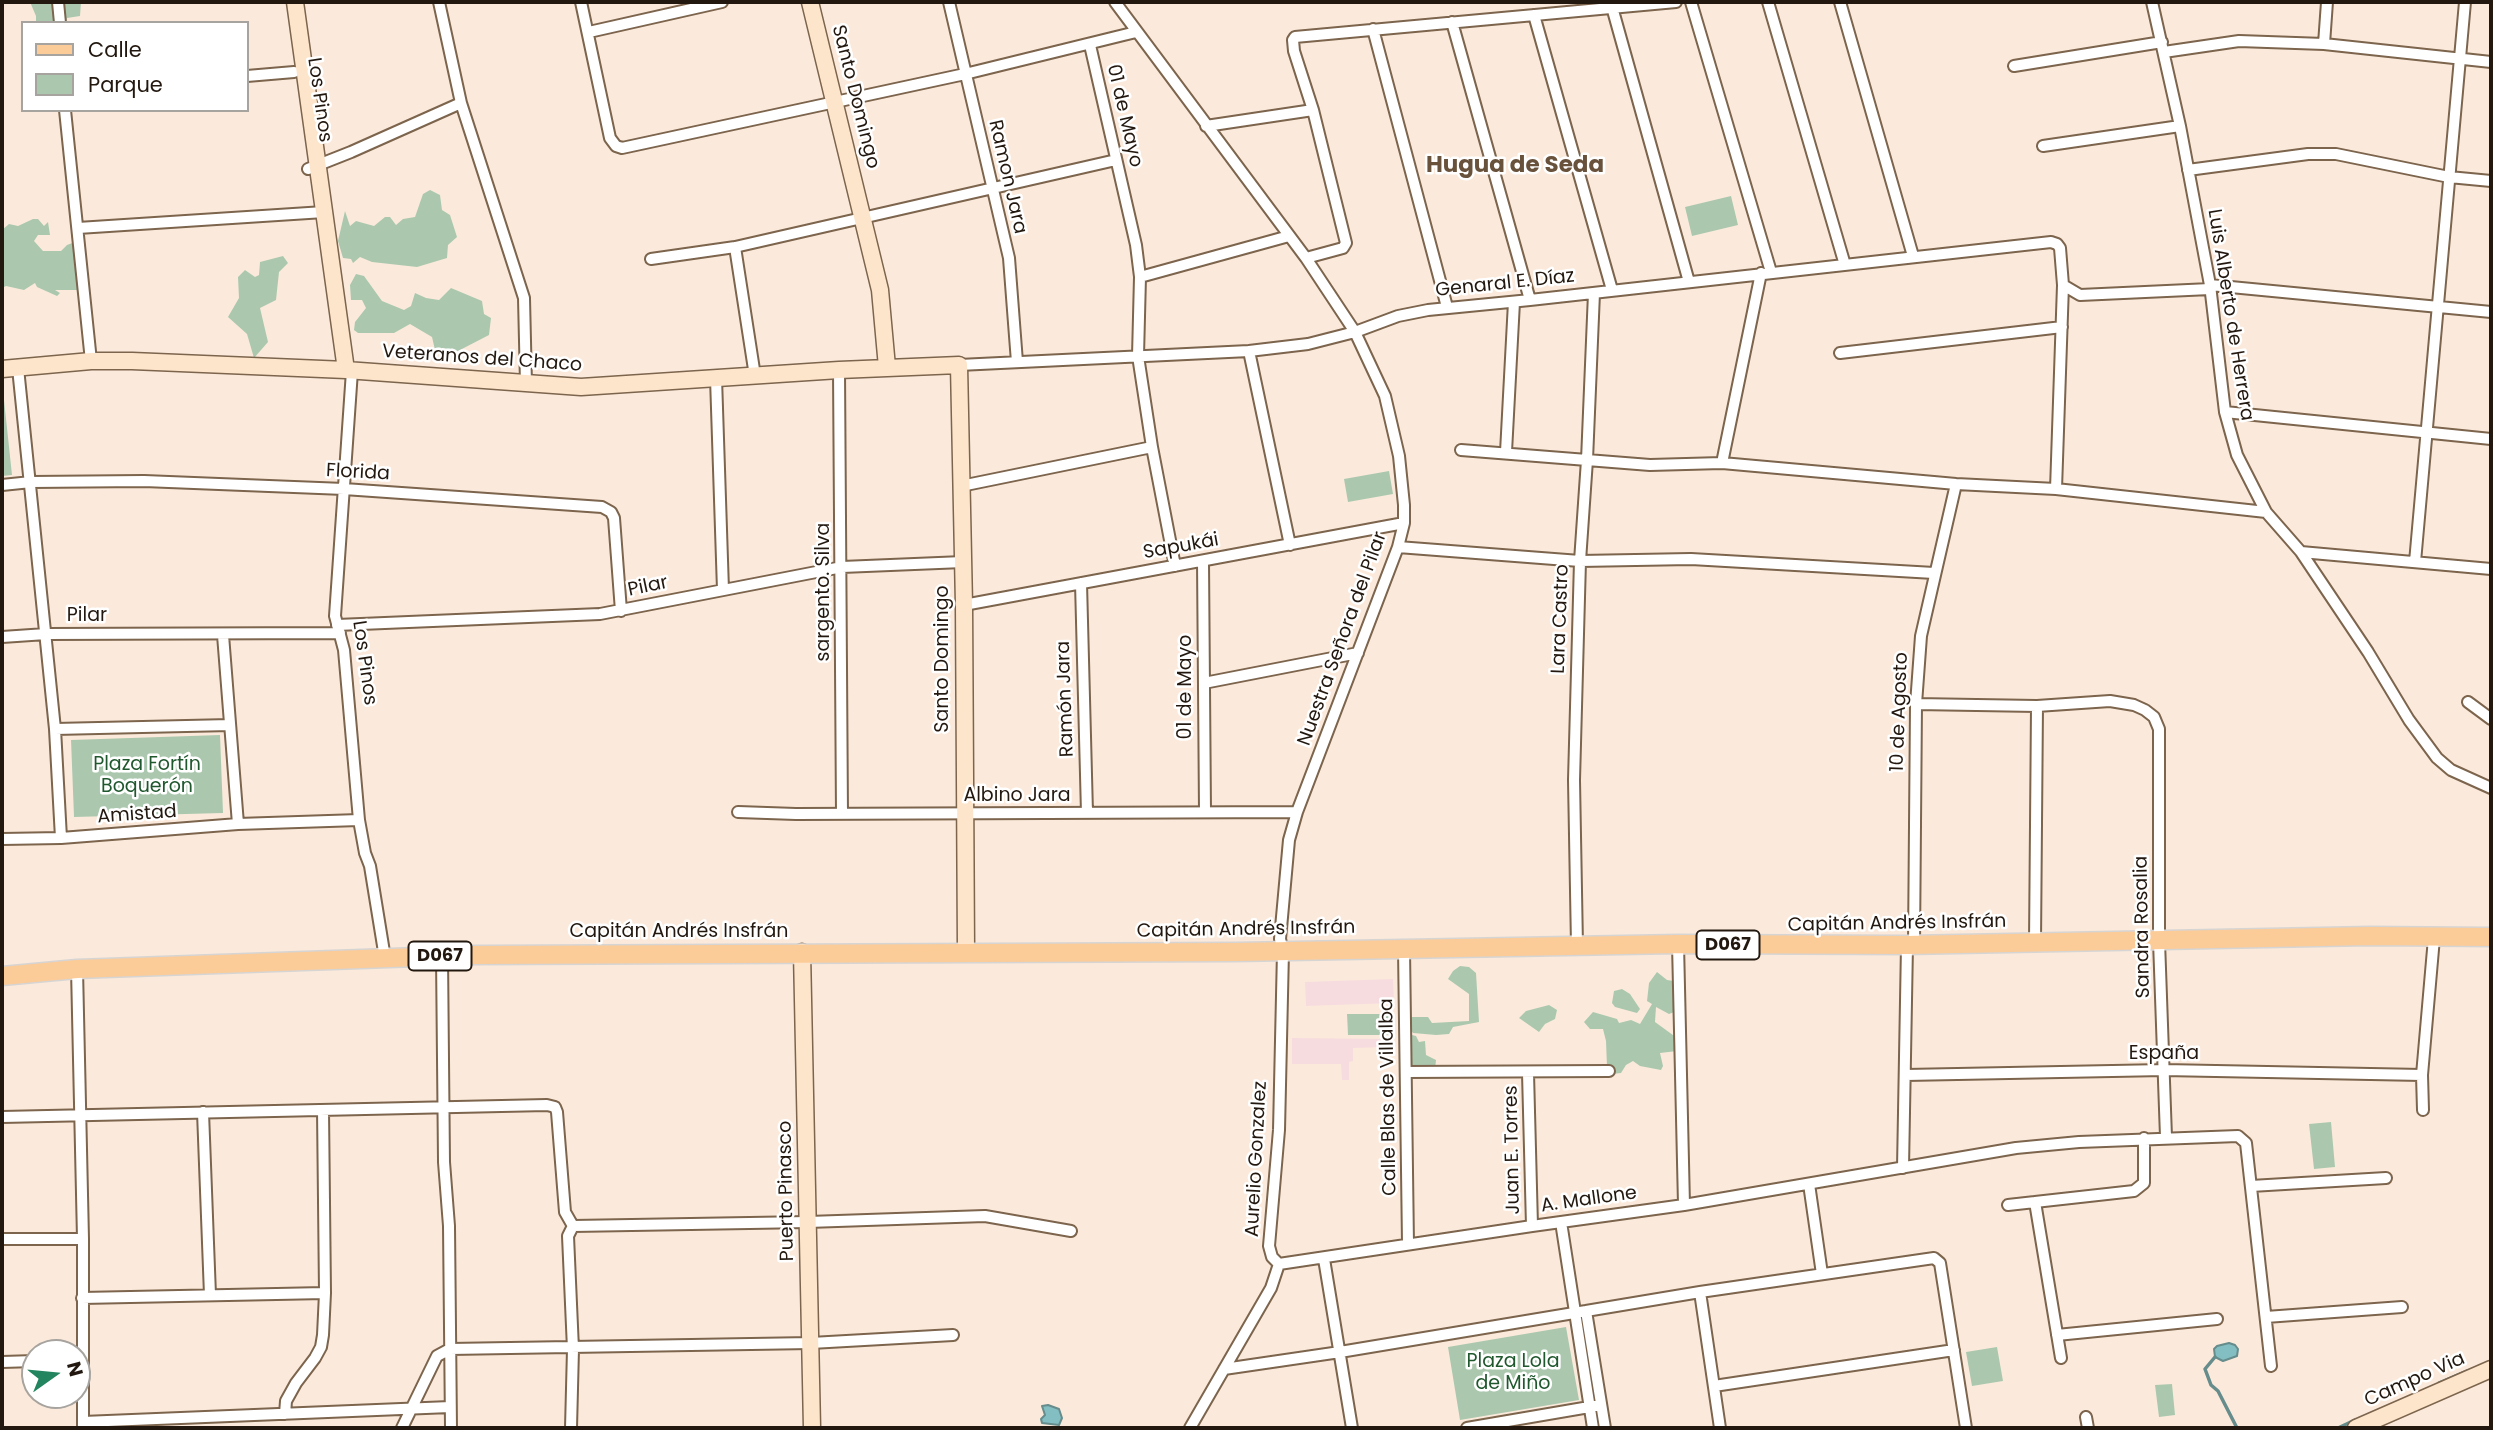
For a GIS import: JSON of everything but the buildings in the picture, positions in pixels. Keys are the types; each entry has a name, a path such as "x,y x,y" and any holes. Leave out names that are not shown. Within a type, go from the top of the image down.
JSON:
{"main road":[{"name":"Capitán Andrés Insfrán","path":"2,976 77,969 442,956 1283,951 1678,944 1910,945 2491,936"}],"street":[{"path":"58,2 60,21"},
{"name":"Los Pinos","path":"285,2 294,72 313,167 344,370 344,489 335,616 344,650 359,820 370,866 385,958"},
{"path":"295,2 313,167 461,103"},
{"path":"439,2 461,103 524,298 526,384"},
{"path":"581,2 610,138 620,147 965,74 1136,32"},
{"path":"589,32 722,2"},
{"name":"Santo Domingo","path":"810,2 865,219 880,290 887,367"},
{"name":"Ramon Jara","path":"949,2 1009,258 1017,362"},
{"name":"Nuestra Señora del Pilar","path":"1115,2 1306,258 1355,332 1376,373 1393,427 1403,486 1404,523 1398,547 1297,812 1289,840 1280,939 1283,951"},
{"path":"1306,258 1342,248 1346,243 1293,40 1300,36 1676,2"},
{"path":"1691,2 1766,272 1722,463"},
{"path":"1768,2 1845,265"},
{"path":"1840,2 1913,256"},
{"name":"Luis Alberto de Herrera","path":"2152,2 2180,126 2210,287 2225,412 2237,455 2266,512 2301,552 2368,652 2409,720 2437,758 2451,770 2491,788"},
{"path":"2324,44 2327,2"},
{"path":"2415,562 2465,2"},
{"path":"1612,8 1689,282"},
{"path":"1534,15 1612,290"},
{"path":"1452,22 1530,300"},
{"path":"1373,29 1447,307"},
{"path":"2014,66 2163,47 2239,41 2324,44 2491,62"},
{"name":"01 de Mayo","path":"1090,45 1136,245 1140,276 1138,356"},
{"path":"248,76 294,72"},
{"path":"1206,126 1313,110"},
{"path":"65,112 91,361"},
{"path":"2043,146 2180,126"},
{"path":"2188,170 2308,154 2336,154 2449,177 2491,181"},
{"path":"651,259 734,247 1116,160"},
{"path":"78,228 319,212"},
{"path":"1140,276 1289,236"},
{"name":"Genaral E. Díaz","path":"960,365 1249,351 1308,344 1355,332 1398,316 1447,307 1514,302 2051,242 2057,244 2060,251 2063,285"},
{"path":"734,247 755,376"},
{"path":"2056,489 2063,285 2080,295 2210,287 2491,312"},
{"name":"Lara Castro","path":"1577,946 1574,780 1580,561 1594,293"},
{"path":"1506,452 1514,302"},
{"path":"1840,353 2062,327"},
{"path":"1249,351 1290,545"},
{"path":"1138,356 1175,566"},
{"name":"Veteranos del Chaco","path":"10,368 91,361 344,370 581,387 887,367 960,365"},
{"name":"Santo Domingo","path":"960,365 965,952"},
{"path":"10,368 31,482 55,729 61,838"},
{"name":"sargento. Silva","path":"839,370 842,814"},
{"path":"716,379 723,590"},
{"path":"2225,412 2491,439"},
{"path":"961,486 1152,447"},
{"path":"1461,450 1650,465 1722,463 1956,484 2056,489 2266,512"},
{"name":"Florida","path":"2,485 31,482 144,481 344,489 602,507 608,509 614,518 621,611"},
{"name":"10 de Agosto","path":"1903,1168 1916,704 1921,636 1956,484"},
{"name":"Sapukái","path":"964,605 1404,523"},
{"path":"1398,547 1580,561 1691,559 1934,573"},
{"path":"2301,552 2491,569"},
{"name":"01 de Mayo","path":"1203,561 1205,812"},
{"name":"Pilar","path":"2,637 46,634 223,635 586,615 621,611 842,567 963,562"},
{"name":"Ramón Jara","path":"1080,583 1087,813"},
{"path":"223,635 238,824"},
{"path":"1204,683 1359,653"},
{"name":"Sandra Rosalia","path":"2037,706 2110,701 2134,705 2154,717 2159,729 2160,941 2166,1137"},
{"path":"2468,702 2491,719"},
{"path":"1916,704 2037,706 2035,943"},
{"path":"55,729 230,725"},
{"name":"Albino Jara","path":"738,812 1297,812"},
{"name":"Amistad","path":"2,839 61,838 238,824 359,820"},
{"path":"2423,1110 2422,1075 2434,938"},
{"path":"1678,944 1684,1205"},
{"name":"Calle Blas de Villalba","path":"1404,949 1408,1244"},
{"name":"Aurelio Gonzalez","path":"1279,1264 1272,1257 1269,1246 1279,1130 1283,951"},
{"name":"Puerto Pinasco","path":"802,952 812,1428"},
{"path":"442,956 451,1428"},
{"path":"77,969 83,1239 81,1339"},
{"name":"España","path":"1906,1074 2164,1070 2422,1075"},
{"path":"1406,1072 1609,1071"},
{"name":"Juan E. Torres","path":"1528,1073 1532,1226"},
{"path":"2,1116 547,1105 555,1107 558,1114 565,1212 573,1226"},
{"path":"285,1413 286,1401 321,1347 325,1293 323,1110"},
{"path":"203,1112 210,1295"},
{"name":"A. Mallone","path":"1279,1264 1684,1205 2016,1148 2144,1138 2242,1137 2246,1143 2251,1186"},
{"path":"2008,1205 2137,1190 2144,1183 2144,1138"},
{"path":"2271,1366 2251,1186 2386,1178"},
{"path":"1809,1184 1822,1274"},
{"path":"2035,1202 2061,1358"},
{"path":"573,1226 985,1216 1070,1231"},
{"path":"1561,1222 1581,1312 1595,1406 1593,1428"},
{"path":"571,1428 573,1349 568,1236 573,1226"},
{"path":"2,1239 83,1239"},
{"path":"1224,1369 1700,1292 1934,1258 1940,1263 1966,1428"},
{"path":"1324,1259 1352,1428"},
{"path":"1191,1428 1271,1288 1279,1264"},
{"path":"1700,1292 1720,1428"},
{"path":"82,1298 325,1293"},
{"path":"2266,1317 2402,1307"},
{"path":"2057,1335 2217,1319"},
{"path":"402,1428 437,1356 450,1349 811,1343 953,1335"},
{"path":"1714,1386 1954,1350"},
{"path":"2,1362 21,1361"},
{"name":"Campo Via","path":"2357,1428 2491,1370"},
{"path":"1474,1428 1595,1406"},
{"path":"1595,1406 1605,1428"},
{"path":"83,1425 450,1407"},
{"path":"252,1428 253,1415"}],"shaded area":[{"path":"1393,979 1394,1003 1306,1006 1305,982"},
{"path":"1292,1038 1389,1039 1389,1047 1353,1048 1353,1061 1349,1062 1349,1080 1342,1080 1341,1064 1292,1064"}],"green space":[{"path":"30,2 81,2 80,16 67,18 66,21 36,21"},
{"path":"430,190 440,195 442,210 450,215 457,237 448,245 447,258 417,267 372,262 360,257 353,263 351,259 343,258 338,241 345,211 350,226 356,221 374,226 385,217 390,217 396,225 403,219 415,217 423,194"},
{"path":"1731,196 1738,225 1692,236 1685,207"},
{"path":"38,219 44,226 48,222 50,235 38,235 34,241 43,251 61,251 75,242 88,290 55,290 60,293 57,296 37,287 35,283 24,290 6,286 2,288 2,230 9,224 18,226"},
{"path":"283,256 288,263 279,272 276,300 260,308 268,342 254,358 247,334 228,317 239,298 238,277 245,270 255,277 259,275 260,262"},
{"path":"356,274 364,276 382,301 404,310 411,306 415,293 439,300 451,288 482,301 484,314 491,318 489,335 458,351 435,350 432,337 410,324 394,333 358,333 354,330 355,322 366,308 362,300 351,300 350,285"},
{"path":"2,381 12,475 2,476"},
{"path":"1389,471 1393,494 1348,502 1344,479"},
{"name":"Plaza Fortín Boquerón","path":"220,735 223,813 74,817 71,740"},
{"path":"1460,966 1469,967 1476,973 1479,1022 1453,1027 1449,1034 1413,1033 1408,1025 1412,1017 1428,1017 1432,1023 1469,1021 1469,994 1448,979"},
{"path":"1657,972 1667,980 1680,982 1677,1011 1669,1014 1656,1007 1655,1022 1677,1038 1677,1051 1660,1053 1663,1066 1661,1070 1640,1066 1633,1061 1626,1065 1621,1073 1612,1074 1607,1067 1603,1029 1590,1029 1584,1022 1593,1012 1617,1019 1619,1023 1631,1020 1640,1024 1652,1004 1647,1001 1649,983"},
{"path":"1622,989 1630,994 1640,1009 1637,1013 1615,1007 1612,1003 1614,991"},
{"path":"1549,1005 1557,1010 1555,1019 1545,1024 1539,1032 1519,1018 1526,1011"},
{"path":"1347,1014 1389,1014 1390,1035 1348,1035"},
{"path":"1412,1035 1416,1036 1419,1042 1425,1041 1426,1055 1436,1060 1435,1070 1412,1067 1407,1050"},
{"path":"2331,1122 2335,1167 2314,1169 2309,1124"},
{"name":"Plaza Lola de Miño","path":"1566,1327 1579,1400 1460,1420 1448,1347"},
{"path":"1997,1347 2003,1381 1972,1386 1966,1352"},
{"path":"2172,1384 2175,1415 2159,1417 2155,1385"}],"water":[{"path":"2229,1343 2238,1349 2237,1356 2223,1361 2215,1357 2214,1349 2217,1346"},
{"path":"1042,1406 1059,1409 1062,1418 1059,1425 1042,1423 1041,1419 1045,1415"}],"waterway":[{"path":"2215,1357 2205,1369 2211,1385 2218,1391 2237,1428"},
{"path":"2439,1383 2467,1371"},
{"path":"2338,1428 2355,1420"}],"district":[{"name":"Hugua de Seda","path":"1515,166"}]}
